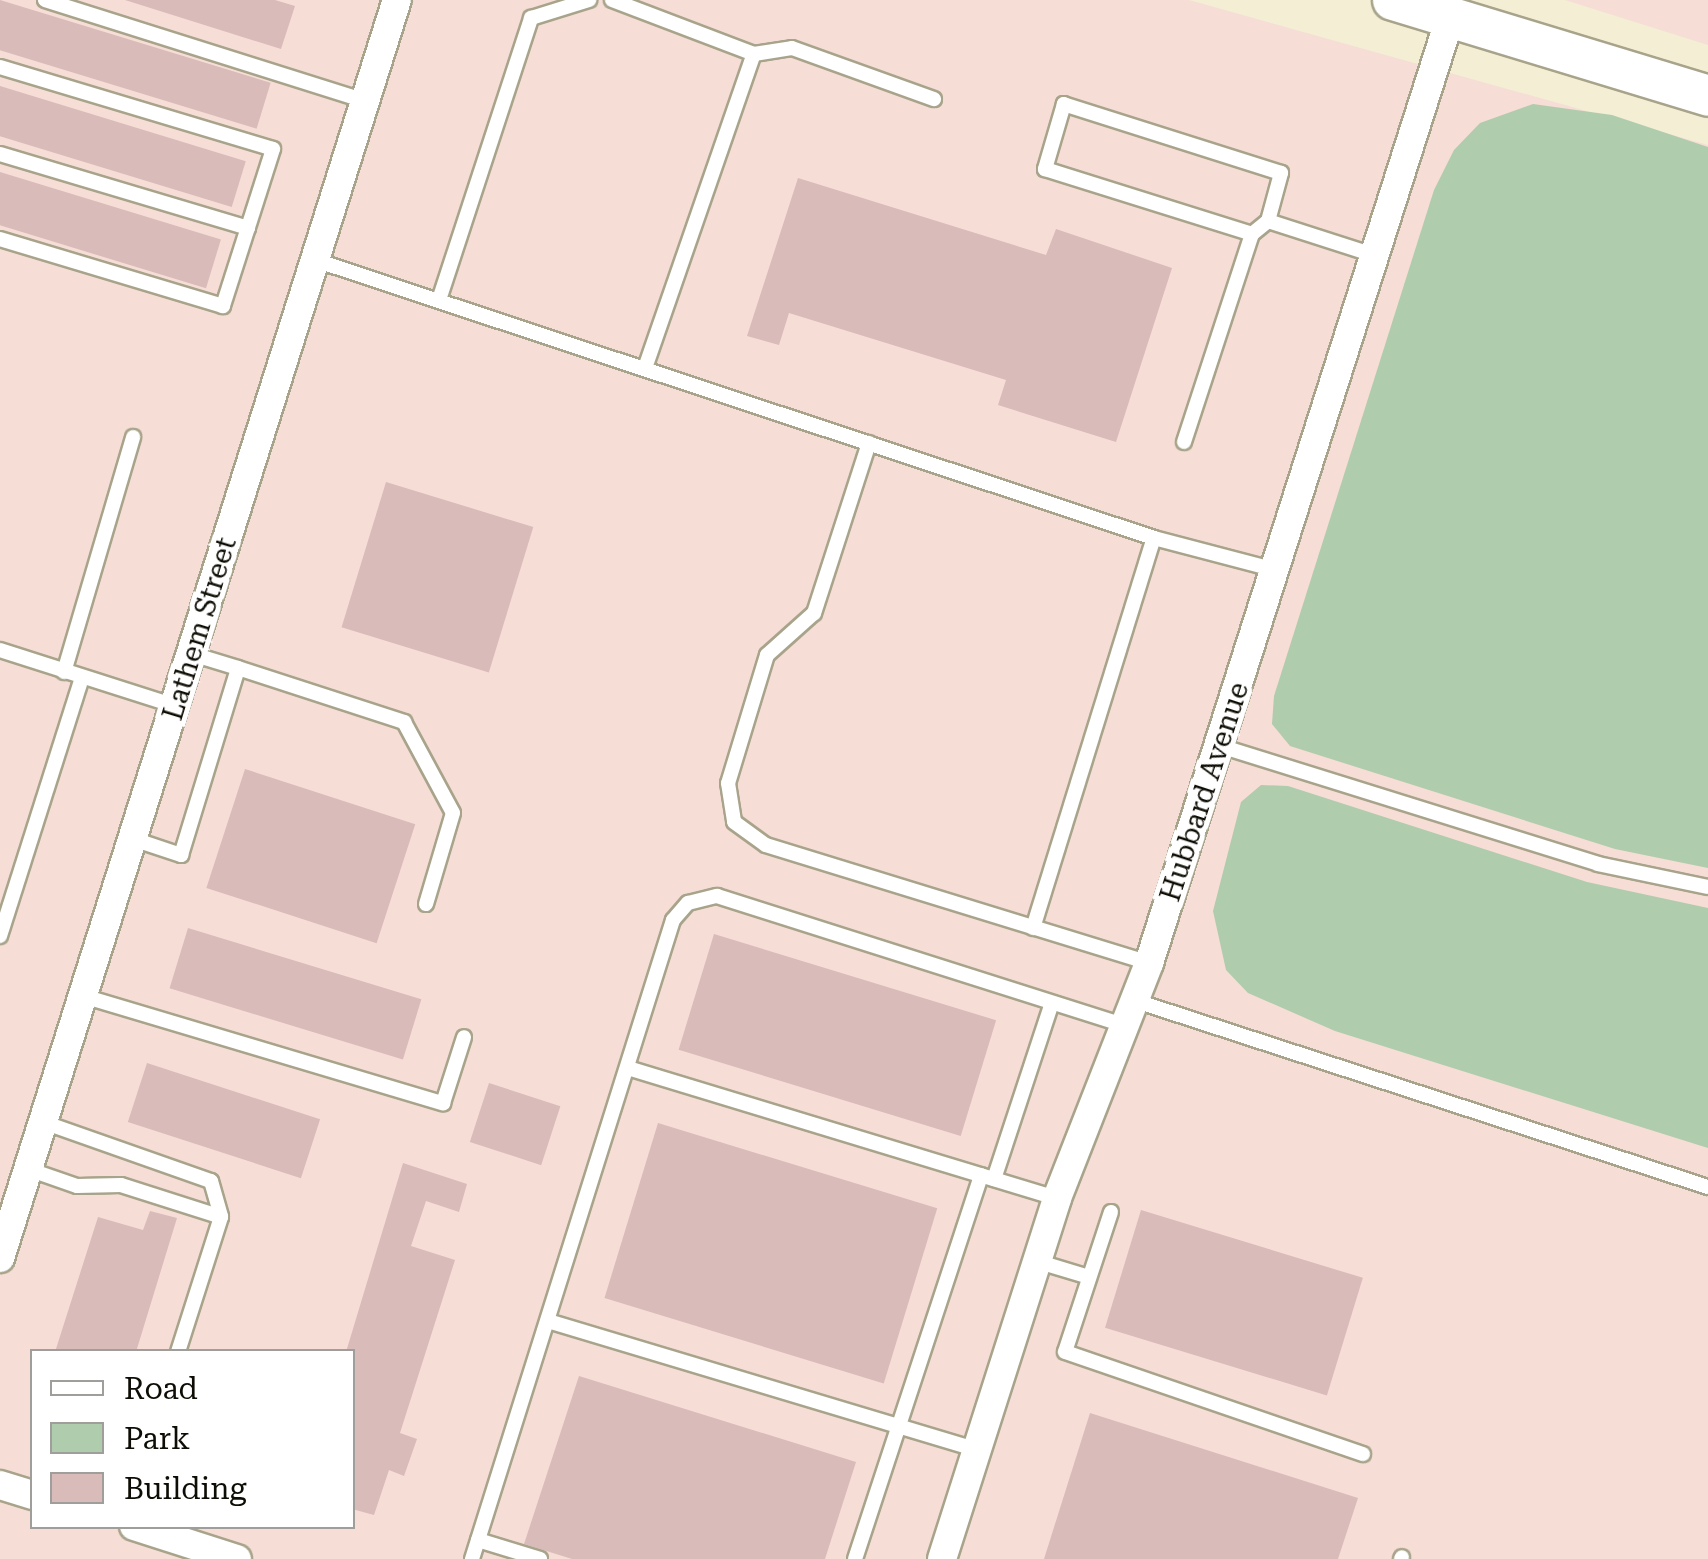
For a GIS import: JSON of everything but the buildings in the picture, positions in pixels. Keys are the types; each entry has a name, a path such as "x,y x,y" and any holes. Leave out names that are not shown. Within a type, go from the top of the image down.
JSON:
{"street":[{"name":"Lathem Street","path":"0,1258 397,0"},
{"path":"1392,0 1453,9 1708,96"},
{"name":"Hubbard Avenue","path":"942,1559 1057,1198 1149,963 1453,9"},
{"path":"0,1485 30,1494"},
{"path":"143,1529 237,1559"}],"lane":[{"path":"45,0 365,102"},
{"path":"439,300 531,18 589,0"},
{"path":"612,0 754,54 792,48 934,99"},
{"path":"645,368 754,54"},
{"path":"0,66 273,150 223,306 0,239"},
{"path":"1184,442 1252,234 1268,221 1280,173 1064,104 1045,170 1252,234"},
{"path":"0,154 248,228"},
{"path":"1268,221 1374,254"},
{"path":"316,260 1154,538 1276,570"},
{"path":"64,672 133,437"},
{"path":"869,443 814,613 768,655 728,783 734,822 766,844 1149,963"},
{"path":"1033,928 1154,538"},
{"path":"0,650 176,706"},
{"path":"192,654 404,722 453,813 426,904"},
{"path":"133,839 181,855 238,668"},
{"path":"0,936 82,678"},
{"path":"1220,746 1598,864 1708,887"},
{"path":"472,1559 672,920 688,903 717,896 1052,1003 1128,1013 1708,1187"},
{"path":"83,996 444,1103 464,1037"},
{"path":"854,1559 898,1426 1052,1003"},
{"path":"628,1068 1057,1198"},
{"path":"44,1122 211,1181 221,1217 179,1349"},
{"path":"28,1169 77,1186 121,1185 221,1217"},
{"path":"1111,1212 1065,1352 1363,1454"},
{"path":"1036,1260 1090,1277"},
{"path":"548,1321 977,1450"},
{"path":"478,1540 540,1559"}],"shaded area":[{"path":"0,0 1189,0 1708,145 1708,1559 0,1559"},
{"path":"1565,0 1708,0 1708,45"}],"green space":[{"path":"1533,104 1612,115 1708,147 1708,868 1615,849 1290,746 1272,724 1274,696 1434,190 1454,150 1480,123"},
{"path":"1261,785 1288,786 1587,882 1708,908 1708,1148 1335,1031 1248,993 1226,970 1213,911 1241,802"}]}
